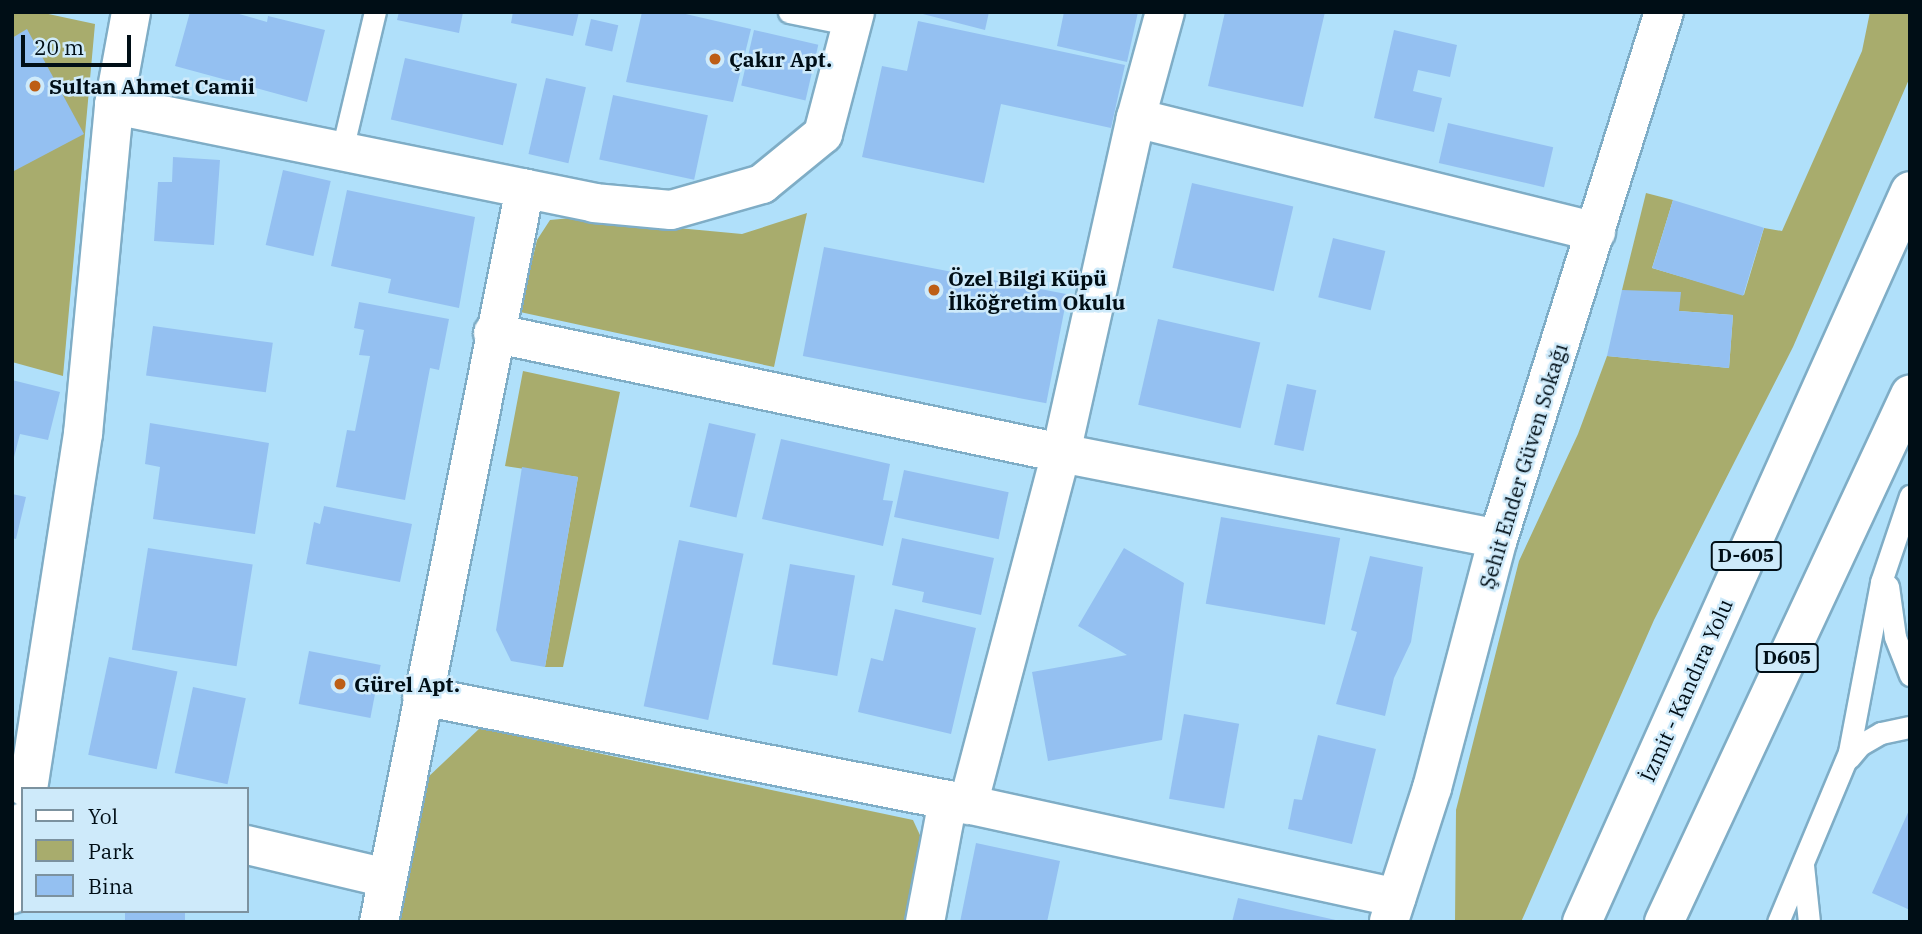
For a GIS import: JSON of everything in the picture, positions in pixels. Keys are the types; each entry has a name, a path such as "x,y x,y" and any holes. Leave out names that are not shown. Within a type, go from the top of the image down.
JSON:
{"main road":[{"path":"28,787 83,434 114,105 131,12"},
{"path":"925,922 1061,453 1136,118 1165,12"},
{"name":"Şehit Ender Güven Sokağı","path":"1393,910 1432,788 1498,539 1664,12"},
{"path":"114,105 594,203 671,210 762,184 823,134 854,19"},
{"path":"1136,118 1596,232"},
{"path":"379,922 493,333 525,188"},
{"name":"İzmit - Kandıra Yolu","path":"1582,922 1910,191"},
{"path":"493,333 1061,453 1498,539"},
{"name":"D605","path":"1664,922 1910,395"},
{"path":"422,696 958,803 1393,910"},
{"path":"12,894 21,834"},
{"path":"248,845 387,878"}],"lane":[{"path":"342,150 375,12"},
{"path":"789,12 854,19"},
{"path":"1778,922 1846,762 1894,537 1910,496"},
{"path":"1894,537 1889,604 1910,674"},
{"path":"1846,762 1871,738 1910,727"},
{"path":"1803,864 1810,922"}],"green space":[{"path":"12,12 39,12 95,24 63,376 12,362"},
{"path":"1870,12 1910,12 1910,77 1793,347 1654,620 1521,922 1455,922 1456,810 1519,561 1578,434 1607,356 1729,368 1733,315 1679,311 1622,290 1646,193 1673,200 1652,268 1744,295 1764,228 1782,231 1862,51"},
{"path":"807,213 774,367 520,312 537,240 550,220 571,218 742,234"},
{"path":"523,371 620,392 563,667 545,667 578,477 505,466"},
{"path":"480,728 913,820 925,846 911,922 400,922 426,779"}],"building":[{"path":"190,12 232,12 267,22 268,16 325,30 307,102 175,66"},
{"path":"399,12 463,12 459,33 397,20"},
{"path":"513,12 579,12 573,36 511,23"},
{"path":"642,12 677,12 751,29 733,102 626,82"},
{"path":"915,12 989,12 985,30"},
{"path":"1064,12 1138,12 1127,62 1057,46"},
{"path":"1225,12 1325,12 1303,107 1208,86"},
{"path":"591,19 618,25 612,52 585,45"},
{"path":"918,21 1125,65 1111,128 1001,104 984,183 862,157 882,66 907,71"},
{"name":"Sultan Ahmet Camii","path":"27,29 84,134 12,172 12,38"},
{"path":"754,30 818,45 805,100 741,86"},
{"path":"1394,30 1457,45 1450,77 1418,70 1413,91 1442,98 1434,132 1374,118"},
{"path":"405,58 517,84 503,145 391,119"},
{"path":"546,78 586,87 568,163 528,154"},
{"path":"613,95 708,115 694,180 599,160"},
{"path":"1448,123 1553,147 1544,187 1439,163"},
{"path":"173,157 220,160 214,245 154,241 158,182 172,182"},
{"path":"283,170 331,181 313,256 266,245"},
{"path":"1192,183 1293,206 1274,291 1172,268"},
{"path":"347,190 475,217 459,308 388,293 391,279 331,266"},
{"path":"1673,200 1764,228 1743,296 1652,268"},
{"path":"1333,238 1385,251 1371,310 1318,297"},
{"path":"824,247 1067,294 1046,403 803,356"},
{"path":"1622,290 1681,292 1679,311 1733,315 1729,368 1607,356"},
{"path":"359,302 449,319 439,370 430,368 405,500 336,487 347,430 355,431 370,356 359,355 364,330 354,328"},
{"path":"1158,319 1260,343 1241,428 1138,405"},
{"path":"153,326 273,343 266,392 146,376"},
{"path":"12,380 60,392 48,440 20,434 13,461"},
{"path":"1287,384 1316,390 1303,451 1274,445"},
{"path":"150,423 269,443 255,534 153,519 160,467 145,464"},
{"path":"709,423 756,434 736,518 690,507"},
{"path":"781,439 890,464 883,500 893,501 883,546 762,519"},
{"path":"522,467 578,477 545,667 511,661 496,630"},
{"path":"904,470 1009,492 999,539 894,517"},
{"path":"12,494 26,497 16,539 12,538"},
{"path":"324,506 412,524 400,582 306,564 314,522 320,524"},
{"path":"1221,517 1340,538 1325,625 1206,604"},
{"path":"902,538 994,558 981,615 922,602 924,592 892,585"},
{"path":"679,540 744,554 708,720 644,706"},
{"path":"148,548 253,565 237,666 132,650"},
{"path":"1124,548 1184,583 1162,740 1048,761 1032,672 1127,655 1078,626"},
{"path":"1370,556 1423,567 1411,642 1394,678 1385,716 1336,704 1357,632 1351,630"},
{"path":"790,564 855,575 837,676 772,664"},
{"path":"895,609 976,628 951,734 858,712 871,658 883,661"},
{"name":"Gürel Apt.","path":"309,651 381,665 370,718 299,704"},
{"path":"109,657 177,672 157,769 88,755"},
{"path":"193,687 246,698 228,784 175,773"},
{"path":"1184,714 1239,724 1224,808 1169,799"},
{"path":"1318,735 1376,749 1352,844 1288,829 1294,799 1302,800"},
{"path":"1910,808 1910,910 1872,893"},
{"path":"976,843 1060,861 1047,922 960,922"},
{"path":"1238,898 1340,921 1232,922"},
{"path":"125,913 185,913 185,922 125,922"}],"place":[{"name":"Çakır Apt.","path":"715,59"},
{"name":"Sultan Ahmet Camii","path":"35,86"},
{"name":"Özel Bilgi Küpü İlköğretim Okulu","path":"934,290"},
{"name":"Gürel Apt.","path":"340,684"}]}
